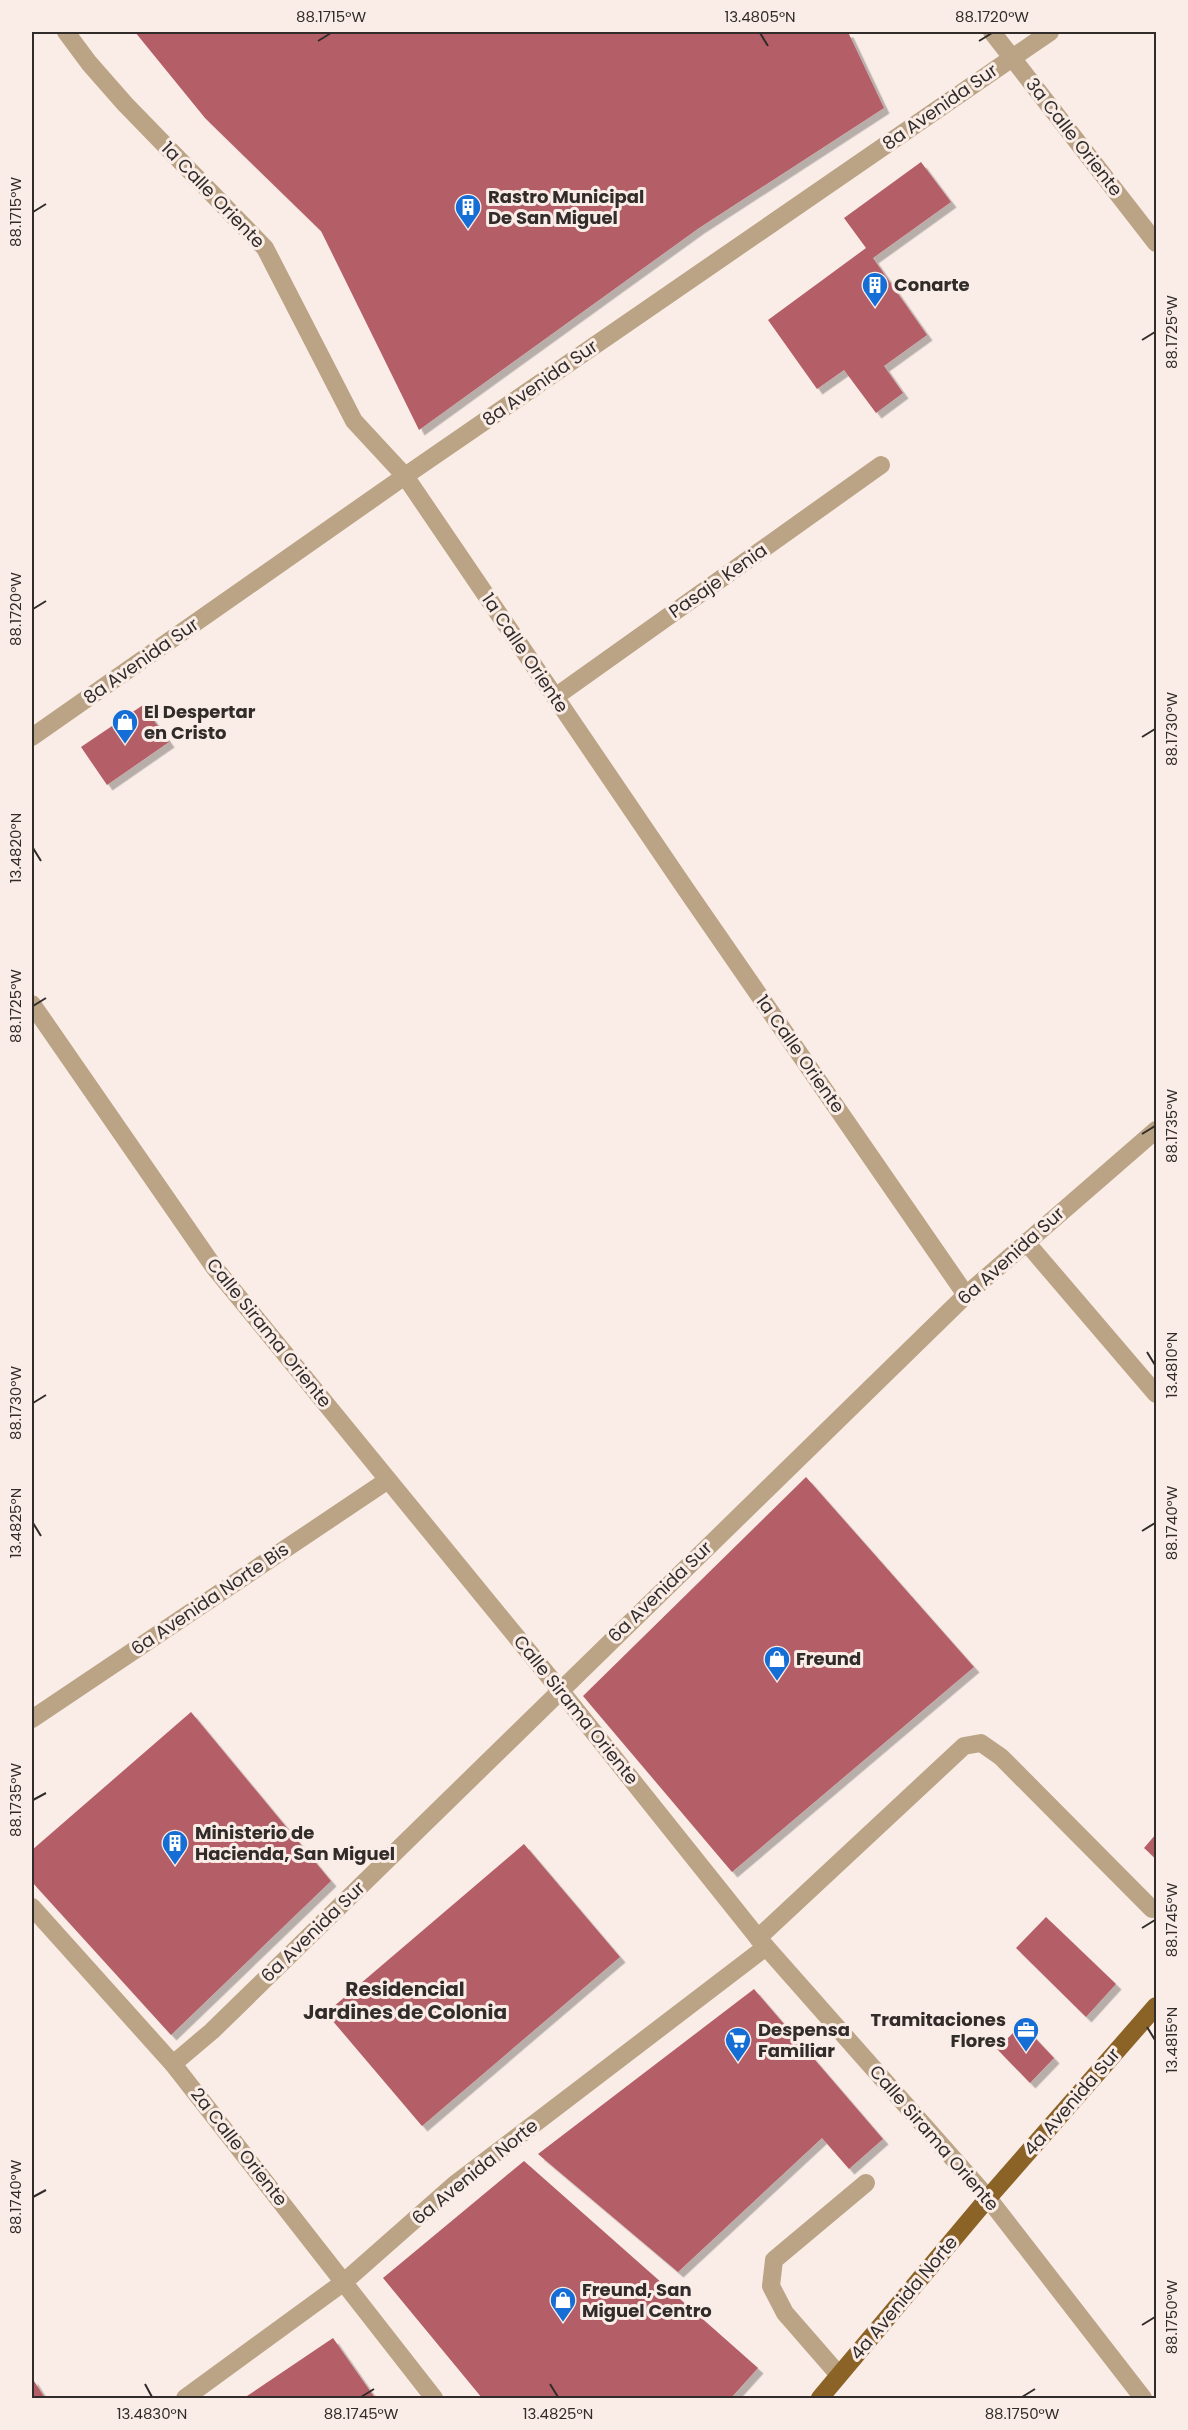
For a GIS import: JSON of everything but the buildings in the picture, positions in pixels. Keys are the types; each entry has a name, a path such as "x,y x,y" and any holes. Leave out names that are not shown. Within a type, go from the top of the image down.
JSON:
{"main road":[{"name":"4a Avenida Sur","path":"988,2198 1156,2006"},
{"name":"4a Avenida Norte","path":"820,2398 988,2198"}],"street":[{"name":"1a Calle Oriente","path":"66,32 89,63 125,104 265,248 354,421 405,476 966,1295"},
{"name":"3a Calle Oriente","path":"992,32 1156,243"},
{"name":"8a Avenida Sur","path":"32,737 405,476 1050,32"},
{"name":"Pasaje Kenia","path":"555,697 880,465"},
{"name":"Calle Sirama Oriente","path":"32,1004 214,1267 560,1690 762,1942 988,2198 1143,2398"},
{"name":"6a Avenida Sur","path":"173,2064 212,2031 966,1295 1156,1130"},
{"path":"1026,1242 1156,1394"},
{"name":"6a Avenida Norte Bis","path":"32,1719 388,1480"},
{"name":"6a Avenida Norte","path":"186,2398 344,2282 454,2185 762,1942 964,1746 981,1743 1001,1757 1152,1909"},
{"name":"2a Calle Oriente","path":"32,1907 173,2064 434,2398"},
{"path":"839,2375 785,2313 771,2286 774,2260 866,2183"}],"place":[{"name":"Rastro Municipal De San Miguel","path":"468,230"},
{"name":"Conarte","path":"875,308"},
{"name":"El Despertar en Cristo","path":"125,745"},
{"name":"Freund","path":"777,1682"},
{"name":"Ministerio de Hacienda, San Miguel","path":"175,1866"},
{"name":"Tramitaciones Flores","path":"1026,2053"},
{"name":"Despensa Familiar","path":"738,2063"},
{"name":"Freund, San Miguel Centro","path":"563,2323"}],"district":[{"name":"Residencial Jardines de Colonia","path":"405,2000"}]}
